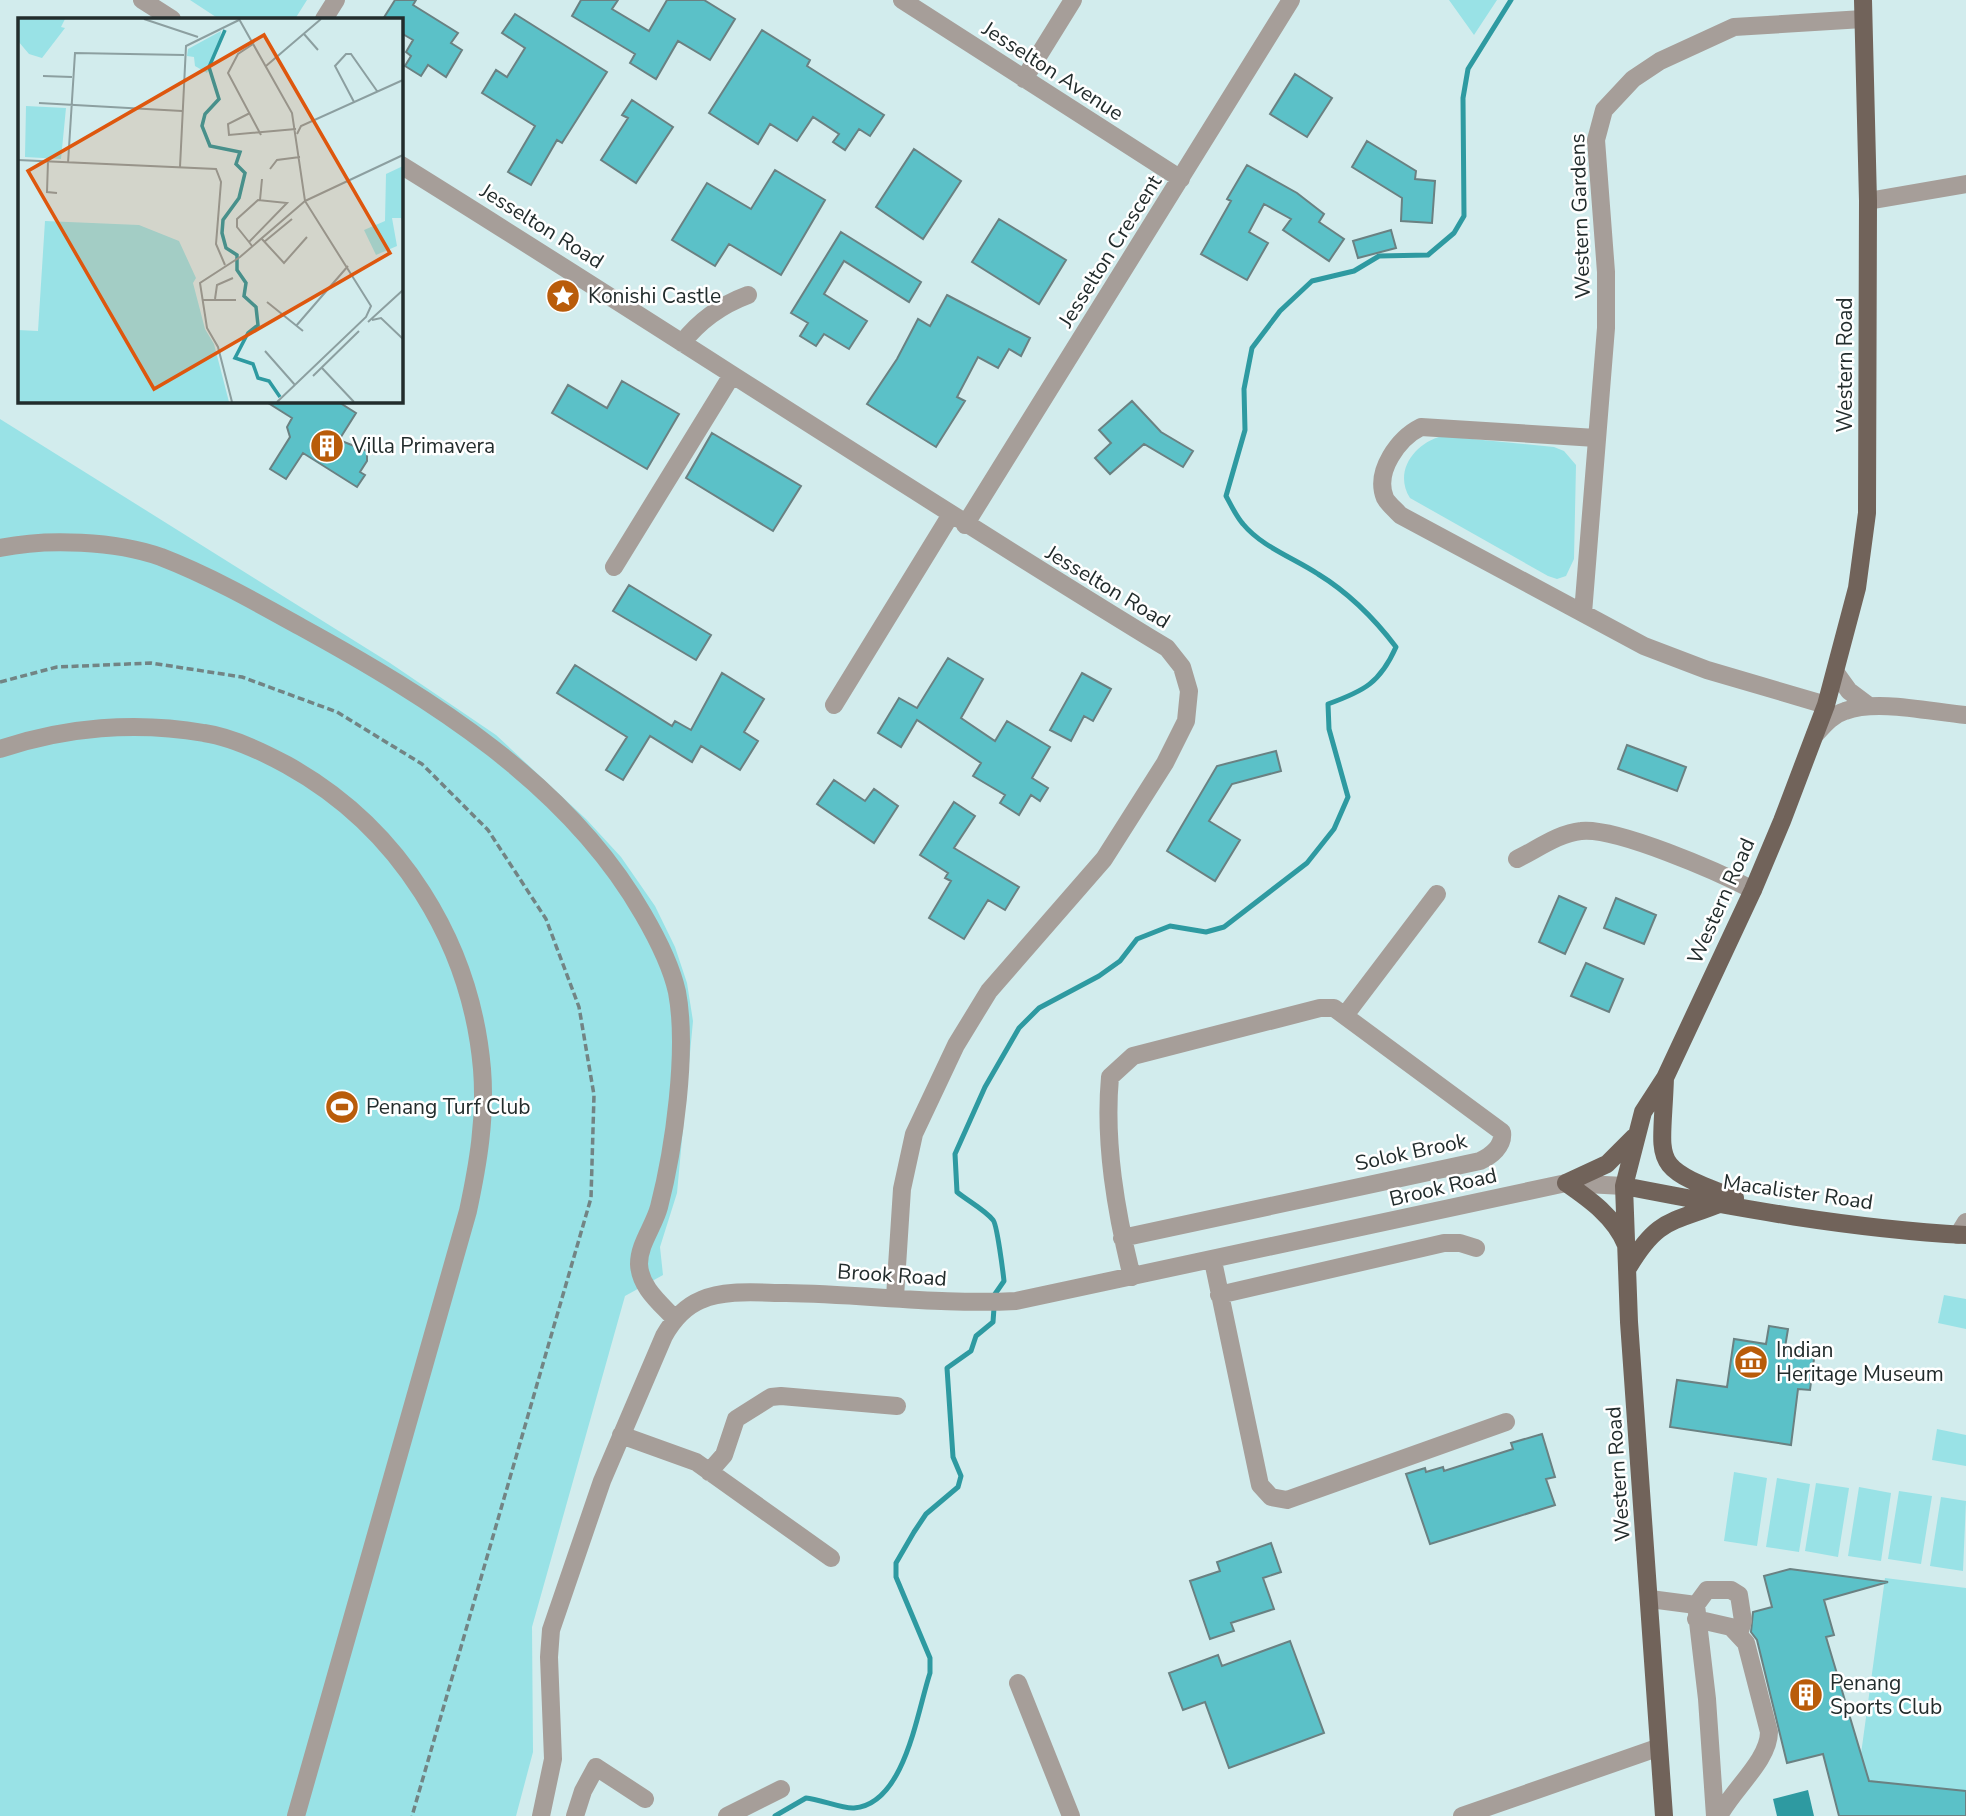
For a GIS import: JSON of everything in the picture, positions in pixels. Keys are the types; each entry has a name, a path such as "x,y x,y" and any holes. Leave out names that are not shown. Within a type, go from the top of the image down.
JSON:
{"main road":[{"name":"Western Road","path":"1664,1816 1657,1748 1624,1186 1643,1112 1665,1078 1753,890 1815,735 1836,673 1857,588 1867,513 1868,201 1863,0"},
{"path":"1665,1078 1661,1129 1666,1162 1685,1180 1760,1210"},
{"path":"1627,1248 1608,1217 1566,1183 1607,1164 1637,1134"},
{"name":"Macalister Road","path":"1624,1186 1718,1204 1878,1227 1963,1231"},
{"path":"1628,1268 1655,1230 1666,1222 1718,1204"}],"street":[{"path":"142,0 162,17"},
{"path":"325,18 336,0"},
{"name":"Jesselton Avenue","path":"902,0 1181,179"},
{"path":"1024,79 1073,0"},
{"name":"Jesselton Crescent","path":"834,705 958,521 1181,179 1292,0"},
{"name":"Western Gardens","path":"1583,613 1606,317 1596,140 1604,110 1633,79 1713,34 1734,27 1772,23 1863,19"},
{"name":"Jesselton Road","path":"402,166 958,521 1167,648 1182,667 1189,691 1186,721 1165,763 1104,859 989,990 951,1057 914,1134 902,1189 895,1297"},
{"path":"1868,201 1966,184"},
{"path":"682,343 695,326 726,303 748,295"},
{"path":"614,567 732,375"},
{"path":"1596,438 1421,427 1408,434 1398,446 1382,480 1385,499 1400,515 1644,646 1707,670 1826,705"},
{"path":"0,548 14,545 104,544 159,557 246,597 377,669 488,745 574,821 605,856 650,926 677,990 679,1071 659,1210 639,1261 644,1285 674,1318 621,1435 589,1515 551,1630 549,1657 553,1759 541,1816"},
{"path":"1836,673 1849,691 1869,706"},
{"path":"1815,735 1829,720 1844,711 1869,706 1966,715"},
{"path":"0,749 84,729 145,727 206,733 266,754 317,782 359,814 392,848 427,898 453,950 468,992 482,1069 480,1158 468,1211 296,1816"},
{"path":"1517,859 1572,832 1596,831 1720,873 1753,890"},
{"path":"1346,1014 1437,894"},
{"name":"Solok Brook","path":"1122,1238 1480,1161 1495,1151 1502,1138 1498,1128 1346,1014 1334,1008 1320,1008 1133,1056 1110,1077 1108,1132 1122,1238 1132,1277"},
{"name":"Brook Road","path":"674,1318 702,1299 746,1292 895,1297 972,1303 1016,1301 1213,1261 1566,1183 1624,1186"},
{"path":"1219,1295 1444,1243 1460,1243 1476,1248"},
{"path":"1213,1261 1260,1485 1271,1497 1287,1500 1506,1422"},
{"path":"709,1472 724,1455 736,1419 771,1397 897,1406"},
{"path":"621,1435 696,1462 831,1558"},
{"path":"1717,1816 1696,1612 1711,1589 1735,1592 1741,1600 1743,1621 1739,1634"},
{"path":"1650,1599 1721,1622 1739,1634 1751,1655 1767,1719 1769,1741 1760,1761 1717,1816"},
{"path":"1018,1683 1071,1816"},
{"path":"1462,1816 1485,1812 1657,1748"},
{"path":"575,1816 583,1791 596,1767 645,1799"},
{"path":"727,1816 781,1789"}],"path":[{"path":"0,682 57,667 151,663 242,677 337,712 422,764 488,830 546,919 574,995 594,1095 591,1198 412,1816"}],"shaded area":[{"path":"190,0 307,0 296,18 217,18"},
{"path":"1449,0 1497,0 1474,35"},
{"name":"Penang Turf Club","path":"0,419 390,663 496,735 586,819 621,857 655,906 675,947 687,983 693,1021 677,1193 660,1247 663,1275 625,1296 532,1627 533,1752 516,1816 0,1816"},
{"path":"1442,436 1554,447 1564,451 1576,465 1574,559 1566,576 1557,579 1548,576 1410,498 1404,478 1410,460 1423,445"},
{"path":"1944,1295 1966,1299 1966,1329 1938,1323"},
{"path":"1937,1429 1966,1435 1966,1466 1932,1460"},
{"path":"1734,1472 1767,1478 1757,1546 1724,1541"},
{"path":"1777,1478 1810,1484 1799,1552 1766,1547"},
{"path":"1816,1483 1849,1488 1838,1557 1805,1551"},
{"path":"1859,1487 1891,1493 1881,1561 1848,1556"},
{"path":"1899,1491 1932,1496 1921,1564 1888,1559"},
{"path":"1941,1497 1966,1501 1963,1571 1930,1566"},
{"path":"1885,1578 1966,1588 1966,1791 1869,1781 1861,1754"},
{"path":"1808,1790 1814,1816 1777,1816 1773,1799"}],"building":[{"path":"395,0 416,0 413,5 458,33 451,43 462,50 446,77 428,65 421,76 405,66 411,56 406,52 413,40 402,34 402,18 384,18"},
{"path":"581,0 618,0 612,9 649,31 667,0 704,0 735,19 710,60 678,41 656,79 630,63 635,54 572,16"},
{"path":"515,14 607,72 562,143 557,140 531,185 508,172 535,126 482,93 496,70 507,77 525,48 502,33"},
{"path":"762,30 810,60 807,66 884,115 870,136 859,129 845,150 833,142 839,134 813,117 797,141 770,124 758,144 709,113"},
{"path":"1295,74 1332,98 1307,137 1270,114"},
{"path":"632,100 673,127 636,183 601,160 628,118 622,115"},
{"path":"1367,141 1416,171 1415,179 1435,181 1432,223 1401,221 1402,198 1352,167"},
{"path":"914,149 961,181 923,239 876,207"},
{"path":"1247,165 1297,193 1324,214 1319,222 1344,239 1329,261 1283,230 1291,219 1264,204 1249,232 1268,243 1247,280 1201,254 1231,201 1227,199"},
{"path":"775,170 825,200 781,275 729,244 715,266 672,240 707,183 751,209"},
{"path":"999,219 1066,260 1039,304 972,262"},
{"path":"1391,230 1396,248 1358,258 1353,241"},
{"path":"841,232 921,282 909,302 844,261 824,294 867,321 849,349 824,334 816,346 800,336 808,323 791,313"},
{"path":"947,295 1030,338 1021,356 1009,349 998,368 978,357 957,397 965,401 936,447 867,404 897,359 918,319 930,326"},
{"path":"622,381 679,414 647,469 552,413 568,385 607,408"},
{"path":"1132,401 1161,432 1193,451 1183,467 1144,444 1110,474 1095,458 1111,443 1099,430"},
{"name":"Villa Primavera","path":"267,402 339,402 356,413 339,440 367,451 367,461 360,472 365,475 357,487 303,453 286,479 270,469 290,437 287,427 292,418"},
{"path":"712,433 801,486 773,531 686,478"},
{"path":"629,585 711,635 696,660 613,611"},
{"path":"948,658 983,679 961,718 995,741 1007,721 1050,747 1032,778 1048,788 1040,801 1031,795 1019,815 1000,803 1005,795 973,776 981,763 917,720 901,747 878,733 899,698 917,708"},
{"path":"575,665 672,726 675,721 691,730 722,673 764,699 744,732 758,741 740,770 701,746 692,762 650,736 623,780 606,770 627,737 557,693"},
{"path":"1082,673 1111,689 1093,721 1084,716 1071,741 1050,730"},
{"path":"1627,745 1686,767 1677,791 1618,769"},
{"path":"1276,751 1281,771 1232,784 1209,821 1240,840 1215,881 1167,851 1217,766"},
{"path":"834,780 865,801 874,789 898,806 874,843 817,804"},
{"path":"954,802 975,816 954,848 1019,887 1005,910 988,900 964,939 929,918 951,881 945,878 948,873 920,855"},
{"path":"1559,896 1586,908 1565,954 1539,942"},
{"path":"1616,898 1656,915 1644,944 1604,928"},
{"path":"1586,963 1623,979 1609,1012 1571,996"},
{"path":"1769,1326 1788,1329 1785,1347 1815,1351 1810,1390 1798,1389 1791,1445 1670,1427 1677,1380 1727,1387 1734,1339 1766,1344"},
{"path":"1542,1434 1555,1477 1546,1479 1555,1505 1430,1544 1406,1474 1425,1468 1426,1472 1443,1467 1444,1471 1513,1449 1511,1443"},
{"path":"1271,1543 1281,1572 1263,1578 1274,1609 1231,1623 1234,1631 1210,1639 1190,1581 1220,1571 1217,1562"},
{"name":"Penang Sports Club","path":"1790,1569 1888,1582 1824,1600 1834,1635 1826,1637 1869,1781 1966,1791 1966,1816 1839,1816 1823,1754 1787,1763 1757,1640 1751,1632 1753,1612 1772,1607 1764,1576"},
{"path":"1290,1641 1324,1733 1229,1768 1205,1702 1183,1710 1169,1673 1218,1655 1222,1666"}],"waterway":[{"path":"775,1816 806,1798 849,1808 871,1803 886,1791 897,1774 914,1732 930,1673 930,1658 896,1577 896,1563 926,1514 958,1487 961,1476 953,1457 947,1368 971,1351 976,1336 993,1322 995,1294 1004,1281 995,1223 957,1192 955,1154 985,1087 1019,1028 1039,1008 1099,976 1120,961 1137,939 1170,926 1206,932 1224,927 1307,863 1334,829 1348,797 1329,729 1328,704 1352,695 1370,684 1384,669 1396,647 1370,616 1340,589 1251,532 1238,518 1226,496 1245,430 1244,389 1252,348 1280,311 1312,281 1354,271 1379,256 1428,255 1454,233 1464,216 1463,98 1468,69 1511,0"}],"place":[{"name":"Konishi Castle","path":"563,296"},
{"name":"Villa Primavera","path":"327,446"},
{"name":"Penang Turf Club","path":"342,1107"},
{"name":"Indian Heritage Museum","path":"1751,1362"},
{"name":"Penang Sports Club","path":"1806,1695"}]}
